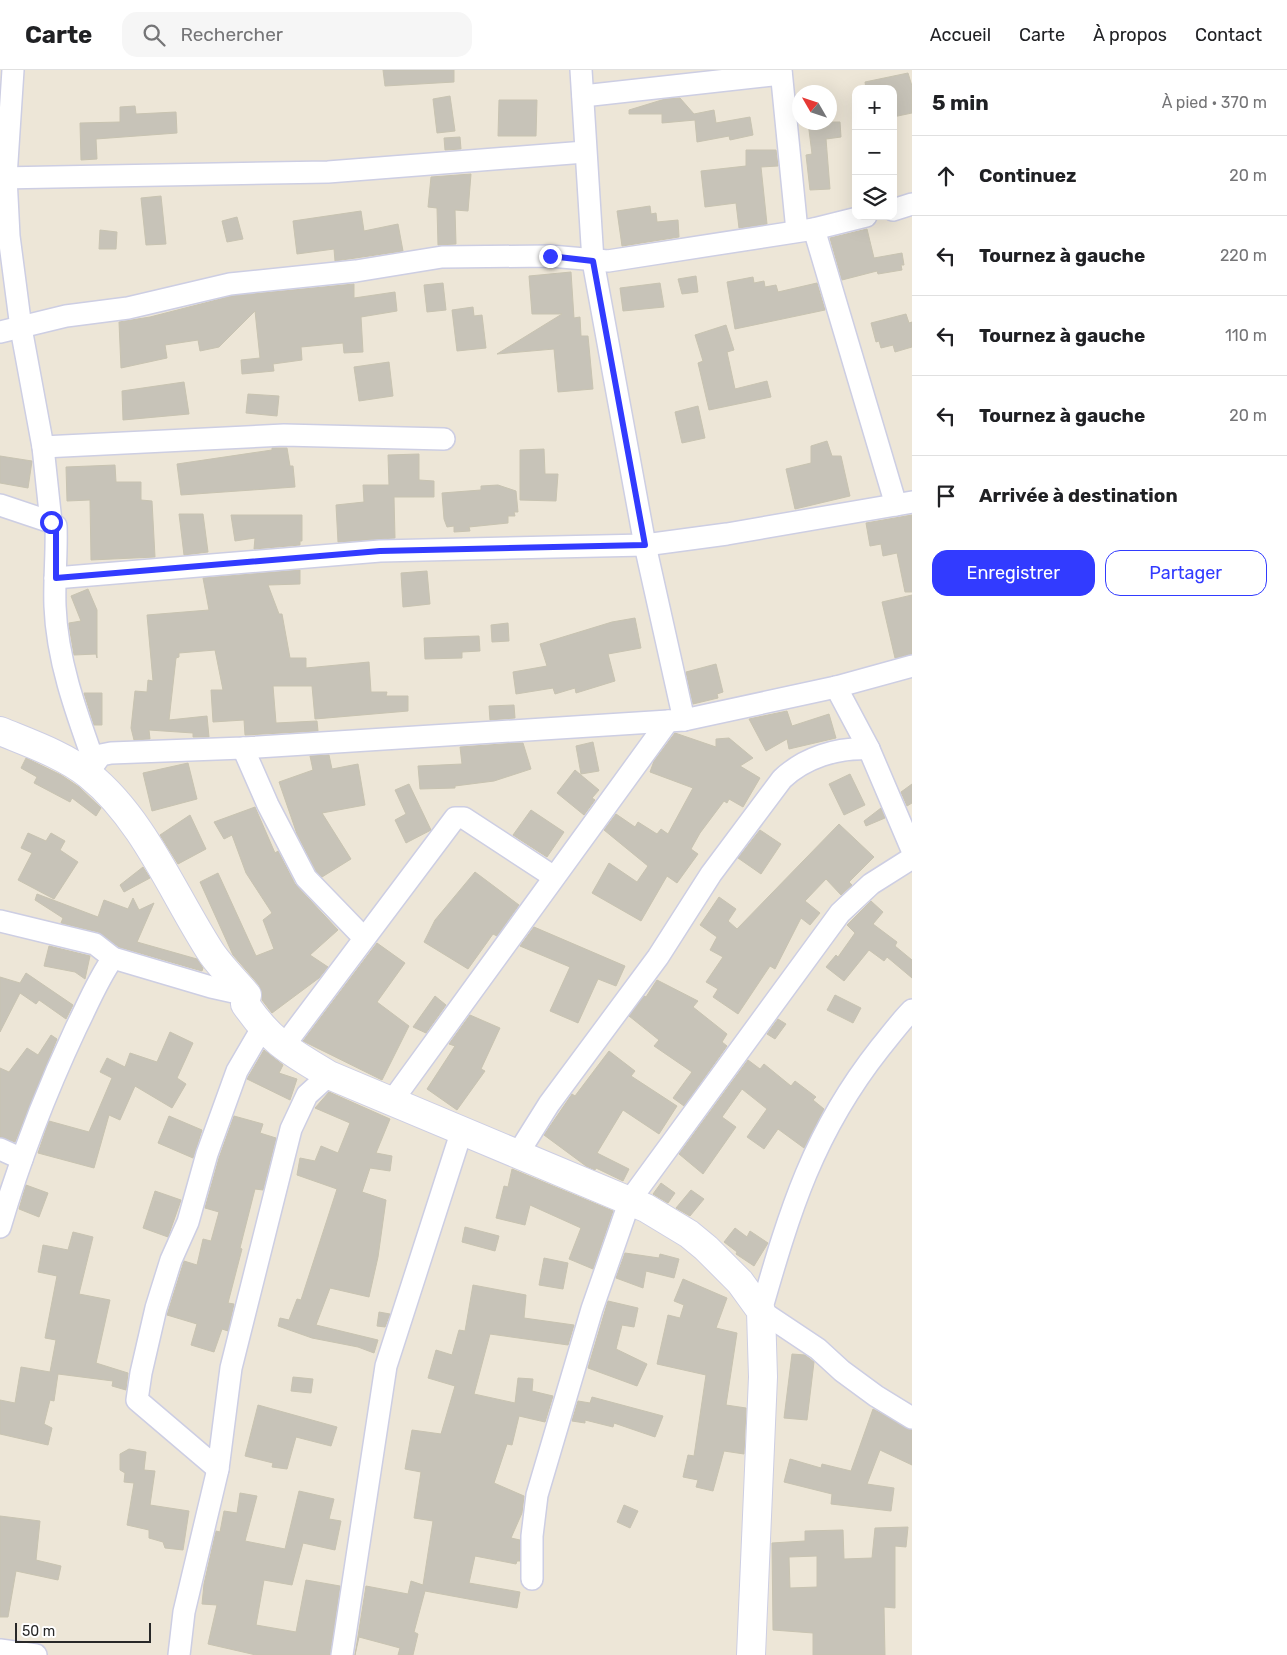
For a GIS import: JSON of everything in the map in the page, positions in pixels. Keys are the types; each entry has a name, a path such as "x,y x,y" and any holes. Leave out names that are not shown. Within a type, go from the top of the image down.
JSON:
{"street":[{"path":"13,70 3,177 21,328 43,448 51,522"},
{"path":"392,1101 554,877 676,721 593,261 581,70"},
{"path":"56,578 380,551 645,545 726,534 904,504 806,230 781,72 583,96"},
{"path":"3,177 328,172 585,152"},
{"path":"897,209 912,204"},
{"path":"0,332 66,316 128,308 230,284 356,271 442,257 550,256 608,261 806,230 852,219"},
{"path":"43,448 284,436 444,439"},
{"path":"0,505 51,522 56,526 55,607 67,681 90,768 138,832 213,955 247,995"},
{"path":"90,768 101,755 112,753 243,748 676,721 836,687 912,666"},
{"path":"836,687 869,749 912,850"},
{"path":"0,731 90,768"},
{"path":"243,748 268,805 306,878 364,938"},
{"path":"517,1155 550,1104 658,957 711,874 782,779 795,767 810,760 844,751 869,749"},
{"path":"276,1041 364,938 458,817 464,818 554,877"},
{"path":"532,1578 532,1536 537,1495 592,1309 630,1200 840,914 871,884 912,858"},
{"path":"0,921 95,944 113,958 247,995"},
{"path":"0,1227 22,1159 69,1042 94,990 113,958"},
{"path":"247,995 245,1004 276,1041"},
{"path":"751,1655 763,1377 761,1311 786,1221 817,1145 840,1103 867,1064 912,1010"},
{"path":"218,1469 137,1400 141,1373 156,1308 171,1260 188,1222 207,1154 228,1093 250,1046 258,1035 276,1041 328,1075 462,1130 517,1155 630,1200 669,1221 706,1248 740,1282 761,1311 818,1349 842,1371 876,1396 912,1418"},
{"path":"179,1655 184,1612 218,1469 231,1368 291,1129 307,1095 328,1075"},
{"path":"342,1655 386,1366 462,1130"},
{"path":"0,1149 22,1159"},
{"path":"0,1650 36,1655"}],"building":[{"path":"383,70 454,70 454,82 385,86"},
{"path":"908,73 912,86 912,113 897,116 897,85 865,85 865,82"},
{"path":"450,96 455,131 437,133 433,99"},
{"path":"680,98 694,114 714,110 716,123 750,117 753,135 730,140 729,136 697,142 695,120 662,123 662,114 629,114 629,110 665,99"},
{"path":"499,100 537,100 536,136 498,136"},
{"path":"135,106 136,114 176,112 177,133 96,139 97,159 81,160 80,123 120,122 120,107"},
{"path":"837,122 840,122 841,137 826,139 830,189 810,190 806,155 812,154 809,130 837,130"},
{"path":"460,137 461,149 445,150 444,138"},
{"path":"746,150 776,150 778,166 761,167 767,224 739,228 736,203 705,207 701,171 746,166"},
{"path":"471,174 468,211 455,210 456,244 438,245 437,208 428,207 431,177"},
{"path":"161,196 166,244 146,245 141,198"},
{"path":"650,206 651,214 656,213 657,222 678,220 679,237 622,246 617,211"},
{"path":"361,211 364,231 398,224 403,251 335,261 334,249 297,254 293,221"},
{"path":"237,217 243,239 227,242 222,221"},
{"path":"867,229 874,258 902,253 904,265 901,265 902,270 878,274 877,271 842,280 830,238"},
{"path":"100,230 117,232 116,249 99,249"},
{"path":"571,272 574,318 580,317 581,336 588,336 593,389 558,392 554,349 497,354 562,314 532,314 529,276"},
{"path":"696,276 698,292 682,294 678,279"},
{"path":"753,277 754,283 764,281 765,287 776,285 778,292 817,283 825,310 735,329 727,282"},
{"path":"443,283 446,310 427,312 424,285"},
{"path":"660,283 664,307 623,311 620,288"},
{"path":"354,284 354,298 395,292 397,311 361,317 363,352 344,353 343,343 301,347 302,360 273,364 274,371 242,374 241,360 260,358 255,311 219,347 200,351 198,340 165,345 167,358 121,368 119,322 150,317 232,296"},
{"path":"473,307 474,316 482,315 486,348 457,351 452,310"},
{"path":"906,314 909,323 912,322 912,347 895,352 893,345 881,348 879,341 876,342 871,323"},
{"path":"726,325 734,350 727,352 735,389 767,381 771,397 709,410 698,363 703,361 695,335"},
{"path":"389,362 393,396 359,401 354,367"},
{"path":"184,382 189,414 123,420 122,391"},
{"path":"248,394 279,396 277,416 246,413"},
{"path":"698,406 705,438 682,443 675,412"},
{"path":"827,441 832,456 841,456 850,496 795,509 786,469 811,463 811,446"},
{"path":"272,448 287,448 290,466 293,466 295,487 181,495 177,464 272,450"},
{"path":"544,449 545,474 558,474 556,501 520,500 520,450"},
{"path":"419,454 419,480 434,481 434,497 394,497 395,538 338,542 336,505 364,502 363,485 389,485 388,455"},
{"path":"0,456 32,461 28,488 0,483"},
{"path":"115,465 116,482 141,482 141,500 152,501 155,557 91,560 90,500 67,501 66,467"},
{"path":"498,485 516,491 518,512 514,512 515,516 508,516 508,523 469,527 470,531 454,532 454,526 447,527 444,519 442,493 481,490 481,486"},
{"path":"179,514 203,514 208,552 184,555"},
{"path":"231,515 302,515 302,541 300,541 300,545 254,549 255,538 235,541"},
{"path":"912,515 912,592 905,592 897,553 883,556 881,544 870,546 866,523"},
{"path":"300,570 300,584 268,585 279,614 282,614 290,658 306,658 306,668 369,662 371,692 387,692 386,696 408,696 408,711 315,719 312,686 273,686 276,723 317,721 318,731 245,735 244,720 213,722 211,690 223,690 215,650 179,653 179,657 176,658 169,720 207,716 209,737 193,737 193,733 149,730 150,739 134,740 131,728 135,691 147,692 148,680 153,681 147,615 209,610 203,578"},
{"path":"427,571 430,604 403,607 401,573"},
{"path":"88,589 97,610 97,658 96,654 74,655 69,625 69,623 81,621 71,596"},
{"path":"912,595 912,654 895,658 882,602"},
{"path":"635,618 641,648 608,654 615,681 576,693 575,688 555,694 553,688 516,694 513,672 547,666 540,644 612,622"},
{"path":"508,623 509,641 492,642 491,625"},
{"path":"479,636 480,651 462,652 462,658 425,659 424,638"},
{"path":"716,664 723,692 717,694 718,698 693,704 686,672"},
{"path":"84,693 102,693 102,725 94,725"},
{"path":"514,705 515,718 490,720 489,706"},
{"path":"787,711 792,726 829,714 836,738 789,749 787,739 766,751 749,719"},
{"path":"675,733 716,747 716,739 729,738 753,758 740,766 760,778 743,807 729,799 727,803 724,801 700,833 691,849 698,854 677,883 667,876 641,921 592,893 609,863 637,882 648,866 604,830 616,814 635,827 638,822 657,834 661,829 668,834 693,788 650,772 654,761"},
{"path":"593,742 599,771 581,774 576,746"},
{"path":"523,743 531,769 494,781 455,786 455,788 420,789 418,766 462,764 460,747"},
{"path":"329,755 332,769 358,764 365,805 322,813 351,859 322,877 316,871 297,834 279,782 313,770 310,756"},
{"path":"26,758 61,775 79,787 101,808 96,816 72,798 70,802 34,783 37,777 21,768"},
{"path":"188,763 197,799 152,811 143,773"},
{"path":"575,770 599,790 592,798 595,800 584,815 557,793"},
{"path":"850,774 865,805 844,815 829,784"},
{"path":"409,784 431,830 406,843 395,820 406,814 395,790"},
{"path":"912,784 912,803 907,806 901,792"},
{"path":"255,807 275,853 278,851 295,884 338,930 310,955 328,967 319,978 272,1013 262,1000 262,992 259,985 233,955 200,882 218,873 256,956 274,949 263,920 272,913 246,873 232,835 224,839 214,822"},
{"path":"881,808 885,818 866,826 864,821"},
{"path":"531,810 564,832 547,857 513,835"},
{"path":"190,815 206,849 178,864 160,835"},
{"path":"839,824 874,857 849,882 852,885 841,895 826,879 805,901 820,913 810,925 801,918 775,969 770,966 738,1014 713,997 718,989 706,982 723,957 710,950 717,937 700,925 719,897 736,909 728,921 737,929"},
{"path":"760,830 781,844 761,874 738,858"},
{"path":"28,833 46,841 51,833 65,841 60,850 78,862 54,899 18,880 32,853 21,848"},
{"path":"143,867 150,878 124,892 120,885"},
{"path":"475,872 519,905 497,936 493,934 468,969 424,942 435,920"},
{"path":"37,894 98,917 104,900 128,909 133,898 139,910 154,903 137,942 197,959 203,968 202,971 119,947 98,932 61,923 63,918 35,900"},
{"path":"871,901 883,912 873,924 897,942 895,946 912,960 912,978 887,957 884,961 869,950 844,981 826,967 836,955 838,957 855,933 847,925"},
{"path":"534,927 625,966 616,986 598,979 578,1023 550,1011 570,967 520,946"},
{"path":"377,943 405,963 377,1002 409,1026 382,1080 303,1041"},
{"path":"49,946 90,956 85,979 75,972 44,966"},
{"path":"26,973 73,1005 66,1019 39,1000 36,1004 20,993 0,1032 0,977 20,983"},
{"path":"657,980 698,1001 693,1007 727,1034 722,1042 727,1046 684,1106 673,1098 692,1072 654,1046 659,1040 629,1016 644,996 646,997"},
{"path":"835,995 861,1008 853,1023 827,1010"},
{"path":"435,996 446,1005 426,1033 413,1027"},
{"path":"470,1015 500,1028 481,1069 485,1071 457,1110 427,1089 455,1046 449,1044"},
{"path":"778,1019 786,1024 775,1039 767,1034"},
{"path":"170,1032 193,1043 177,1078 186,1084 172,1108 135,1086 120,1120 109,1115 94,1168 38,1153 49,1121 89,1132 112,1078 100,1072 107,1058 125,1067 130,1053 157,1062"},
{"path":"51,1035 57,1039 15,1142 0,1137 0,1068 9,1072 27,1048 38,1055"},
{"path":"264,1050 283,1065 279,1073 297,1079 290,1100 247,1079"},
{"path":"609,1051 635,1071 631,1076 677,1106 659,1134 623,1110 597,1153 629,1169 623,1181 596,1168 595,1170 586,1166 544,1135 572,1094 575,1096"},
{"path":"748,1060 760,1069 764,1064 791,1086 795,1081 816,1097 813,1100 824,1109 804,1148 778,1129 764,1149 747,1137 767,1109 742,1089 722,1117 736,1127 703,1174 679,1154"},
{"path":"329,1092 390,1119 376,1153 392,1156 390,1171 370,1168 362,1192 386,1200 378,1257 369,1297 330,1288 316,1325 378,1340 374,1353 358,1347 312,1338 278,1326 280,1318 289,1320 297,1299 301,1300 337,1189 297,1175 300,1158 315,1161 321,1146 338,1153 350,1123 315,1108"},
{"path":"169,1116 202,1130 193,1158 158,1143"},
{"path":"234,1116 263,1124 260,1133 276,1138 263,1190 255,1189 240,1248 242,1249 228,1303 234,1304 228,1331 222,1329 214,1352 191,1345 197,1324 167,1315 184,1261 197,1265 203,1239 211,1241 219,1212 205,1208 219,1158"},
{"path":"512,1169 613,1211 593,1269 569,1259 581,1228 530,1205 525,1225 496,1218 504,1186 508,1187"},
{"path":"661,1183 675,1193 668,1203 653,1194"},
{"path":"26,1185 48,1193 39,1217 19,1209"},
{"path":"691,1190 704,1199 690,1216 676,1208"},
{"path":"155,1191 181,1200 168,1237 143,1228"},
{"path":"465,1227 499,1236 495,1251 462,1242"},
{"path":"735,1228 747,1237 750,1231 768,1243 754,1266 736,1254 737,1252 724,1242"},
{"path":"73,1232 93,1237 79,1294 110,1300 96,1363 128,1373 126,1390 112,1386 113,1381 58,1374 54,1401 50,1400 44,1424 52,1428 48,1445 0,1434 0,1400 15,1403 21,1367 50,1372 56,1340 45,1338 57,1276 38,1272 43,1245 68,1250"},
{"path":"625,1253 659,1258 660,1254 679,1259 674,1278 646,1271 643,1288 616,1278"},
{"path":"544,1258 568,1263 563,1289 539,1285"},
{"path":"683,1279 727,1298 716,1328 737,1333 726,1405 746,1408 744,1454 724,1451 713,1491 696,1487 698,1480 683,1477 688,1455 694,1456 706,1375 657,1364 668,1315 680,1318 684,1305 674,1301"},
{"path":"473,1285 526,1295 524,1318 574,1325 568,1345 490,1334 474,1394 515,1403 518,1378 533,1379 532,1391 553,1396 545,1422 519,1416 512,1445 507,1444 494,1483 524,1496 522,1513 511,1538 520,1540 520,1561 517,1561 516,1564 475,1556 469,1583 520,1592 517,1608 425,1591 414,1632 418,1634 413,1655 398,1655 400,1648 359,1637 355,1655 366,1586 408,1594 411,1581 423,1585 433,1521 414,1518 421,1472 405,1469 412,1430 441,1434 455,1386 428,1378 436,1350 452,1355 459,1330 465,1331"},
{"path":"608,1301 638,1308 634,1327 622,1325 616,1349 647,1364 637,1386 588,1368"},
{"path":"379,1312 390,1314 385,1327 377,1326"},
{"path":"792,1354 805,1355 814,1362 807,1420 784,1418"},
{"path":"293,1377 313,1379 311,1393 291,1391"},
{"path":"592,1397 663,1416 655,1437 614,1423 613,1427 585,1420 585,1423 572,1421 578,1401 590,1403"},
{"path":"258,1405 337,1427 331,1446 296,1437 287,1469 272,1467 273,1463 245,1456"},
{"path":"873,1409 912,1430 912,1465 880,1450 867,1484 894,1488 891,1511 831,1504 832,1494 784,1482 790,1459 821,1468 822,1464 851,1471"},
{"path":"129,1449 146,1452 144,1470 155,1471 150,1505 189,1511 183,1550 165,1548 163,1542 149,1538 149,1530 127,1525 134,1483 124,1482 125,1473 120,1470 120,1454"},
{"path":"299,1491 334,1499 329,1519 341,1521 335,1550 303,1543 292,1585 264,1580 256,1625 296,1632 306,1580 340,1586 330,1655 256,1655 208,1644 217,1605 202,1604 204,1584 216,1531 220,1532 224,1511 237,1513 240,1493 257,1496 245,1541 285,1549"},
{"path":"624,1505 638,1511 630,1528 617,1522"},
{"path":"0,1516 40,1521 36,1560 61,1566 58,1580 16,1571 8,1617 0,1617"},
{"path":"908,1527 906,1547 895,1546 895,1608 884,1607 885,1655 813,1655 813,1633 773,1630 772,1543 805,1541 805,1531 843,1530 844,1559 872,1558 875,1528","holes":["817,1556 817,1587 790,1588 789,1557"]}],"route":[{"path":"51,522 56,526 56,578 380,551 645,545 606,342 593,261 550,256"}]}
